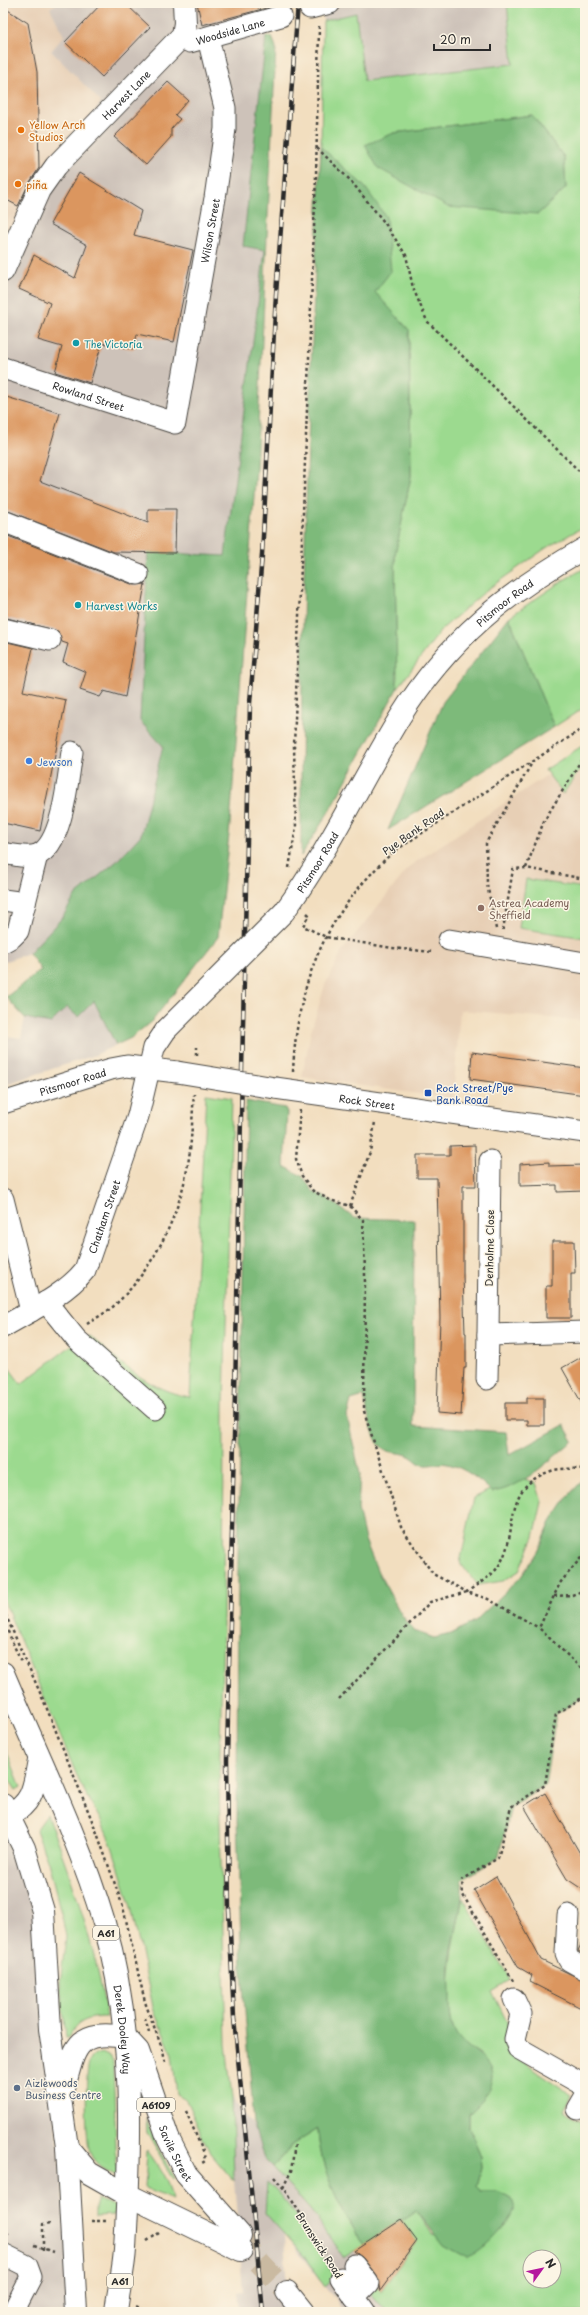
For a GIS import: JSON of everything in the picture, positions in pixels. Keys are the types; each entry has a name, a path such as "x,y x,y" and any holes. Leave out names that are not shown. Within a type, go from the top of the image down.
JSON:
{"main road":[{"path":"180,39 185,23 184,3"},
{"name":"Harvest Lane","path":"3,271 39,190 56,166 180,39"},
{"name":"A61","path":"3,1673 40,1760"},
{"path":"40,1760 32,1793 25,1805 6,1810 30,1865 43,1911 50,2029 62,2098 67,2147 76,2312"},
{"name":"Derek Dooley Way","path":"40,1760 71,1832 104,1922 119,1986 125,2037 130,2115 130,2152 126,2194 126,2309"},
{"path":"62,2098 73,2054 79,2045 98,2035 125,2037"},
{"name":"Savile Street","path":"67,2147 88,2173 126,2194 240,2242 186,2174 168,2138 138,2051 125,2037"},
{"path":"287,2292 303,2312"}],"street":[{"name":"Woodside Lane","path":"180,39 190,42 208,38 281,16"},
{"name":"Wilson Street","path":"174,423 215,198 224,129 225,108 208,38"},
{"name":"Rowland Street","path":"3,368 174,423"},
{"path":"3,521 138,574"},
{"name":"Pitsmoor Road","path":"3,1103 111,1069 127,1066 150,1068 154,1048 166,1030 289,906 319,860 400,718 442,659 487,614 521,587 585,548"},
{"path":"3,629 50,640"},
{"path":"3,853 16,856 37,855 49,846 58,831 72,752"},
{"path":"3,942 12,937 18,931 37,855"},
{"path":"3,900 25,903"},
{"path":"449,940 585,963"},
{"name":"Rock Street","path":"150,1068 378,1103 585,1132"},
{"name":"Chatham Street","path":"3,1327 38,1306 80,1276 89,1262 138,1116 150,1068"},
{"name":"Denholme Close","path":"487,1379 490,1161"},
{"path":"3,1200 38,1306 155,1408"},
{"path":"488,1335 585,1332"},
{"path":"568,1915 566,1953 569,1960 585,1969"},
{"path":"514,1999 521,2014 515,2039 518,2048 585,2086"},
{"path":"13,2264 31,2277 13,2312"},
{"name":"Brunswick Road","path":"347,2272 359,2304"}],"path":[{"path":"289,871 296,827 294,746 317,148 320,6"},
{"path":"317,148 350,180 384,222 406,255 413,288 427,321 585,477"},
{"name":"Pye Bank Road","path":"350,1206 330,1200 313,1191 302,1176 296,1159 290,1090 297,1024 300,1003 308,977 326,937 356,892 393,852 585,727"},
{"path":"526,868 544,821 585,754"},
{"path":"500,949 487,884 486,843 534,760"},
{"path":"500,949 513,869 526,868 585,879"},
{"path":"289,906 309,915 303,926 326,937 392,948 434,952 449,940"},
{"path":"196,1062 197,1047"},
{"path":"72,1335 114,1305 140,1275 161,1245 181,1198 188,1163 194,1086"},
{"path":"378,1103 370,1152 350,1206 363,1220 365,1271 364,1411 400,1527 433,1574 467,1592 488,1599 539,1628 585,1672"},
{"path":"339,1699 430,1602 467,1592 497,1568 507,1548 516,1499 531,1481 552,1470 585,1468"},
{"path":"539,1628 560,1583 585,1553"},
{"path":"554,1596 572,1595 585,1590"},
{"path":"514,1999 514,1982 463,1895 462,1880 498,1858 511,1807 545,1785 556,1714 585,1696"},
{"path":"282,2188 291,2171 295,2144"},
{"name":"Brunswick Road","path":"274,2177 347,2272"},
{"path":"126,2309 148,2312"}],"shaded area":[{"path":"3,3 57,3 50,8 65,36 51,51 101,102 39,190 3,271"},
{"path":"57,3 250,3 252,12 266,36 243,246 265,250 225,557 140,721 163,746 141,835 115,863 76,895 62,918 29,953 3,962 3,271 39,190 101,102 51,51 64,36 50,8"},
{"path":"324,3 507,3 514,64 364,81 356,14 323,21"},
{"name":"Astrea Academy Sheffield","path":"585,750 585,1021 460,1010 453,1099 302,1077 311,1031 325,985 342,951 411,865"},
{"path":"94,1001 116,1045 95,1055 3,1085 3,1048 5,1048 6,1036 21,1038 25,1018 51,1023 67,1007"},
{"path":"3,1805 30,1865 75,2312 3,2312"},
{"path":"232,2097 243,2114 263,2134 273,2167 317,2218 343,2258 401,2220 417,2241 381,2291 388,2312 345,2312 284,2234 288,2312 240,2312 238,2292 243,2291 234,2181"}],"green space":[{"path":"507,3 585,3 585,526 546,548 488,589 442,629 397,689 395,555 411,476 409,330 374,292 391,271 365,187 321,147 323,21 356,13 364,81 513,64","holes":["532,115 564,157 566,188 538,214 394,133"]},
{"path":"266,36 272,37 276,47 256,469 230,825 218,937 153,1020 131,1038 116,1045 94,1001 78,1017 67,1007 51,1023 25,1018 6,997 41,970 29,953 62,918 76,895 117,861 141,835 163,746 140,721 148,552 225,556 265,250 243,246"},
{"path":"532,115 564,157 566,188 538,214 448,207 378,168 365,145 394,133"},
{"path":"321,147 365,187 386,217 391,271 375,292 409,330 411,476 395,555 397,689 328,813 301,856 302,679 306,502"},
{"path":"585,568 585,707 554,727 509,617 562,581"},
{"path":"509,617 554,727 388,830 443,702"},
{"path":"585,744 585,762 563,794 545,770"},
{"path":"526,879 585,888 585,938 519,928"},
{"path":"206,1094 232,1098 224,1403 223,1624 219,1788 226,2044 232,2097 234,2181 210,2153 186,2100 177,2095 172,2054 154,2011 131,1907 112,1846 101,1821 80,1783 3,1599 3,1360 21,1384 67,1349 90,1336 112,1356 148,1382 175,1394 190,1397"},
{"path":"246,1101 285,1108 287,1112 284,1166 302,1176 313,1191 330,1200 354,1218 414,1220 413,1426 506,1432 509,1455 564,1425 573,1441 525,1479 514,1485 492,1492 472,1475 460,1468 445,1464 424,1465 407,1455 385,1450 378,1443 373,1432 364,1396 351,1400 347,1416 360,1474 358,1509 365,1540 378,1572 401,1614 414,1631 434,1638 451,1634 475,1621 520,1578 538,1552 551,1522 568,1496 585,1478 585,1696 556,1714 545,1785 511,1807 498,1858 462,1880 460,1912 450,1964 451,2020 453,2027 464,2044 487,2063 491,2071 492,2081 487,2093 469,2113 469,2128 481,2156 482,2167 477,2186 481,2192 496,2192 512,2199 514,2208 511,2217 501,2231 480,2251 467,2258 443,2245 416,2210 364,2245 347,2218 327,2175 318,2129 291,2146 273,2167 264,2158 254,2124 242,1974 237,1819 238,1563"},
{"path":"516,1476 536,1483 542,1502 534,1537 519,1571 503,1581 478,1585 460,1563 474,1498"},
{"path":"3,1742 21,1787 16,1790 3,1770"},
{"path":"47,1815 66,1864 90,1939 107,2017 90,2019 80,2023 72,2031 69,2037 66,2037 60,1983 66,1937 48,1862 36,1830"},
{"path":"463,1897 510,1980 492,1991 510,2028 514,2056 572,2095 564,2110 581,2122 585,2115 585,2312 386,2312 369,2292 375,2283 381,2291 417,2241 401,2220 416,2210 432,2234 485,2247 507,2224 496,2192 481,2192 477,2186 482,2167 481,2156 469,2128 469,2113 487,2094 480,2055 460,2041 452,2024 449,2008 449,1989 453,1949"},
{"path":"102,2053 110,2057 113,2062 117,2176 105,2170 92,2157 87,2136 86,2107 88,2068 92,2058"},
{"path":"146,2119 159,2151 175,2178 173,2180 147,2133"},
{"path":"318,2129 327,2175 347,2218 364,2245 343,2258 317,2218 273,2167 291,2146"},
{"path":"147,2150 166,2180 172,2200 145,2188"},
{"path":"267,2182 296,2215 335,2277 325,2286 303,2255 265,2213"},
{"path":"96,2199 115,2206 113,2215 96,2216"}],"building":[{"path":"102,3 125,3 150,27 102,77 65,42"},
{"path":"197,3 269,3 270,7 202,25"},
{"path":"3,7 28,23 37,72 39,168 28,185 18,206 3,198"},
{"path":"168,82 188,100 175,115 180,119 171,129 171,137 146,165 114,137"},
{"path":"79,173 141,211 134,235 193,250 174,342 137,334 134,349 102,343 90,383 55,372 62,347 38,340 50,303 19,289 34,255 75,278 87,245 50,224"},
{"path":"3,396 60,413 40,481 148,523 148,509 176,509 175,553 114,552 3,509"},
{"name":"Harvest Works","path":"3,534 134,585 145,584 125,697 104,691 100,697 80,690 86,672 63,662 68,644 62,642 58,631 3,617"},
{"name":"Jewson","path":"3,641 33,648 23,691 66,700 40,831 3,823"},
{"path":"472,1052 585,1068 585,1095 470,1079"},
{"path":"475,1145 476,1186 463,1186 463,1276 466,1368 464,1368 461,1415 437,1413 440,1318 437,1178 417,1178 417,1155 450,1155 450,1146"},
{"path":"549,1162 549,1166 584,1165 584,1191 557,1192 557,1185 520,1186 520,1164"},
{"path":"552,1241 574,1241 575,1273 571,1273 571,1318 546,1318 546,1286 552,1286"},
{"path":"585,1355 585,1409 562,1368"},
{"path":"527,1398 544,1398 544,1425 527,1425 527,1420 505,1420 505,1403 527,1403"},
{"path":"545,1793 585,1862 585,1891 567,1879 524,1806"},
{"path":"496,1876 541,1960 585,1981 585,2010 530,1982 532,1975 518,1967 474,1890"},
{"path":"585,1934 585,1955 578,1951"},
{"path":"401,2220 417,2241 380,2291 377,2276 363,2258 354,2251"}],"tunnel":[{"path":"240,2235 253,2256 287,2292"}],"railway":[{"path":"263,2312 234,2018 229,1910 227,1760 250,703 262,555 276,294 298,3"}],"place":[{"name":"Yellow Arch Studios","path":"21,130"},
{"name":"piña","path":"18,184"},
{"name":"The Victoria","path":"76,343"},
{"name":"Harvest Works","path":"78,605"},
{"name":"Jewson","path":"29,761"},
{"name":"Astrea Academy Sheffield","path":"481,908"},
{"name":"Rock Street/Pye Bank Road","path":"428,1093"},
{"name":"Aizlewoods Business Centre","path":"17,2088"}]}
